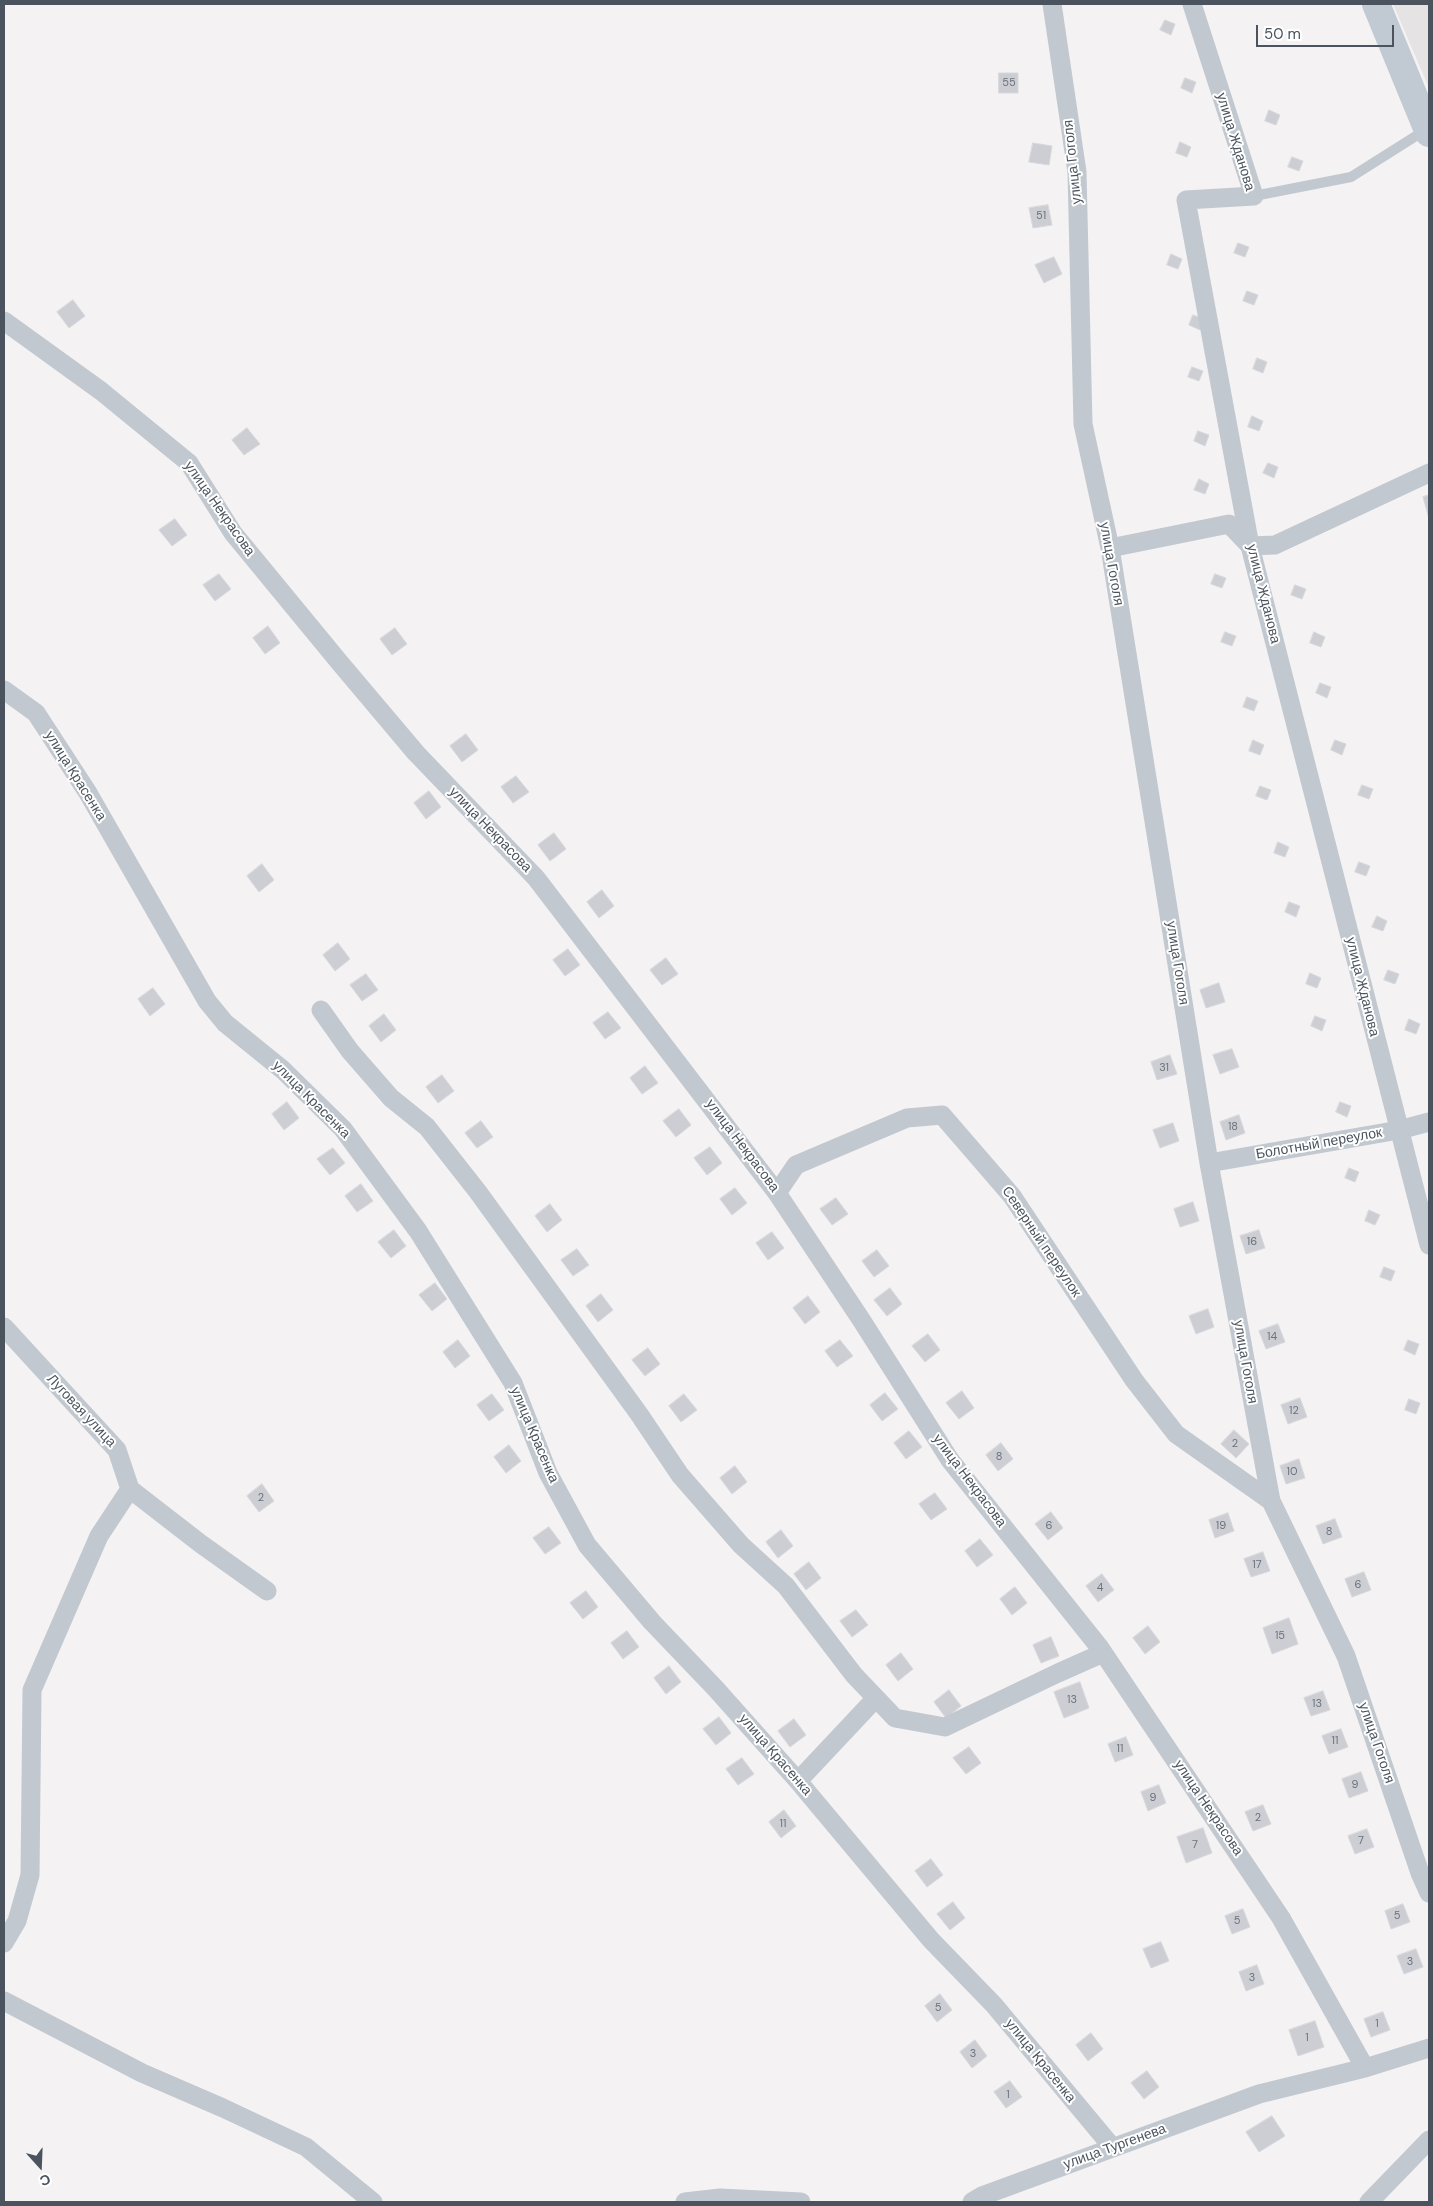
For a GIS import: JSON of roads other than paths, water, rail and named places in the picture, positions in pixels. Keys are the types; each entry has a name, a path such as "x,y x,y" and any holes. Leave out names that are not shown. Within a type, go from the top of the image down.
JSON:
{"street":[{"name":"улица Гоголя","path":"1052,4 1077,172 1083,424 1110,548 1209,1163 1271,1501 1346,1656 1420,1873 1429,1893"},
{"name":"улица Жданова","path":"1192,4 1254,196 1186,200 1250,546 1429,1245"},
{"path":"1376,4 1428,131"},
{"name":"улица Некрасова","path":"4,321 100,391 188,463 233,533 340,663 416,753 536,878 778,1193 950,1460 1103,1653 1281,1918 1365,2068"},
{"path":"1110,548 1229,524 1250,546 1274,545 1429,473"},
{"name":"улица Красенка","path":"4,690 36,713 88,793 207,1001 225,1022 282,1070 343,1129 418,1231 513,1384 548,1473 587,1545 652,1622 716,1689 798,1781 932,1940 994,2006 1113,2148"},
{"path":"321,1010 350,1051 391,1098 427,1127 478,1192 639,1414 680,1475 741,1545 786,1586 854,1675 895,1718 945,1728 1103,1653"},
{"name":"Северный переулок","path":"778,1193 796,1165 908,1118 942,1115 1012,1196 1134,1380 1176,1434 1271,1501"},
{"name":"Болотный переулок","path":"1209,1163 1399,1130 1429,1122"},
{"name":"Луговая улица","path":"4,1327 117,1450 130,1489"},
{"path":"4,1943 17,1921 30,1875 32,1690 99,1536 130,1489 201,1544 267,1591"},
{"path":"798,1781 876,1698"},
{"path":"4,2002 142,2073 306,2147 373,2202"},
{"name":"улица Тургенева","path":"972,2202 982,2196 1259,2094 1365,2068 1429,2048"},
{"path":"1369,2202 1429,2140"},
{"path":"685,2202 720,2198 801,2202"}],"lane":[{"path":"1254,196 1351,177 1428,131"}]}
